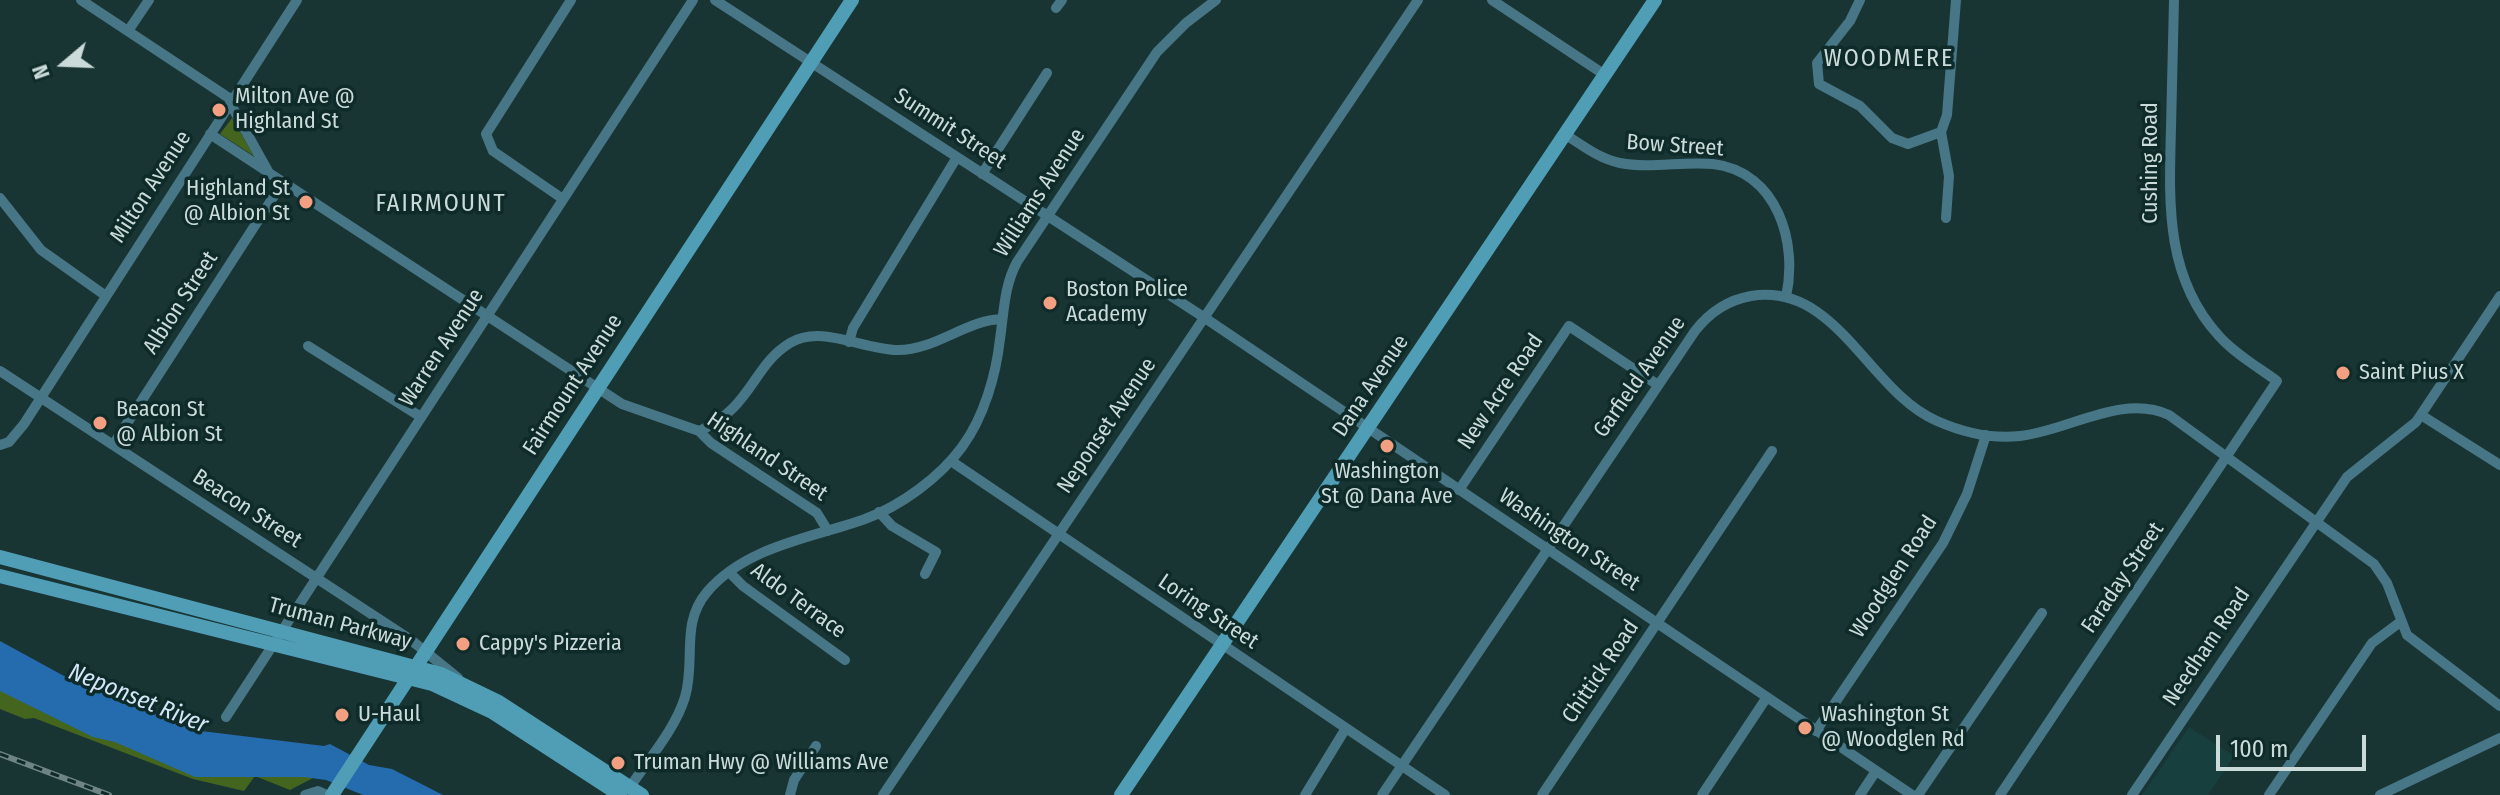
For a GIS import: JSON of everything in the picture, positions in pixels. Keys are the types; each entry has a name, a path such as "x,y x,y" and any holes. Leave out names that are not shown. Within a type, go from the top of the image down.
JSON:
{"street":[{"name":"Highland Street","path":"81,0 231,101 269,173"},
{"path":"128,31 149,0"},
{"name":"Milton Avenue","path":"0,445 12,440 41,397 297,0"},
{"path":"563,199 493,151 486,134 571,0"},
{"name":"Warren Avenue","path":"226,717 693,0"},
{"name":"Summit Street","path":"715,0 1205,318"},
{"name":"Fairmount Avenue","path":"332,794 852,0"},
{"name":"Williams Avenue","path":"629,793 682,706 687,689 688,637 694,613 707,592 729,572 764,552 879,512 922,485 951,461 972,432 984,404 999,350 1010,276 1157,52 1186,23 1216,0"},
{"name":"Neponset Avenue","path":"883,795 1418,0"},
{"path":"1492,0 1605,75"},
{"name":"Dana Avenue","path":"1121,795 1655,0"},
{"path":"1860,0 1850,21 1817,63 1819,84 1860,106 1892,138 1908,144 1941,132"},
{"path":"1946,218 1949,176 1941,132 1947,115 1956,0"},
{"name":"Cushing Road","path":"2174,0 2169,197 2173,245 2193,298 2212,328 2225,342 2277,381"},
{"path":"982,174 1047,73"},
{"name":"Highland Street","path":"210,134 598,388 637,411 699,431 711,443 817,513 828,531"},
{"name":"Bow Street","path":"1566,135 1618,163 1712,164 1728,167 1748,179 1773,202 1788,233 1791,259 1786,297"},
{"path":"849,342 853,328 957,157"},
{"name":"Albion Street","path":"113,445 283,182"},
{"path":"0,198 41,250 106,296"},
{"name":"Garfield Avenue","path":"1382,795 1695,331 1713,313 1752,296 1786,297 1821,314 1908,404 1949,426 1986,435 2030,435 2141,408 2169,415 2378,568 2390,588 2399,623"},
{"name":"Needham Road","path":"2132,795 2353,470 2405,433 2421,415 2500,296"},
{"name":"Washington Street","path":"1205,318 1912,795"},
{"path":"699,431 733,411 788,344 812,336 906,350 1002,319"},
{"name":"New Acre Road","path":"1459,490 1569,326 1658,385"},
{"path":"308,346 421,417"},
{"name":"Beacon Street","path":"0,371 425,651 469,686"},
{"name":"Faraday Street","path":"2000,795 2277,381"},
{"path":"2421,415 2500,465"},
{"name":"Woodglen Road","path":"1816,731 1943,543 1967,494 1986,435"},
{"name":"Chittick Road","path":"1542,795 1772,451"},
{"name":"Loring Street","path":"951,461 1445,795"},
{"path":"879,512 892,526 936,552 925,574"},
{"name":"Truman Parkway","path":"0,557 281,632 411,672 492,712 629,793"},
{"name":"Aldo Terrace","path":"729,572 743,586 845,660"},
{"name":"Truman Parkway","path":"0,576 272,646 469,686 514,711 629,793"},
{"path":"124,608 129,590"},
{"path":"1918,795 2042,613"},
{"path":"2269,795 2372,643 2399,623 2418,646 2500,706"},
{"path":"1702,795 1767,697"},
{"path":"1305,795 1346,728"},
{"path":"2380,795 2500,738"},
{"path":"790,795 794,780 816,746"},
{"path":"1860,795 1876,771"},
{"path":"305,795 318,791 332,794"}],"shaded area":[{"path":"2189,727 2234,756 2208,795 2142,795"}],"green space":[{"path":"232,118 254,156 220,134"},
{"path":"0,667 313,778 290,790 255,776 244,791 193,779 34,718 25,719 0,709"}],"water":[{"path":"0,641 64,676 193,730 324,746 330,744 369,765 392,769 443,795 363,795 326,780 304,777 195,777 115,742 93,737 0,691"}],"railway":[{"path":"0,754 109,795"}],"place":[{"name":"Milton Ave @ Highland St","path":"219,110"},
{"name":"Highland St @ Albion St","path":"306,202"},
{"name":"Boston Police Academy","path":"1050,303"},
{"name":"Saint Pius X","path":"2343,373"},
{"name":"Beacon St @ Albion St","path":"100,423"},
{"name":"Washington St @ Dana Ave","path":"1387,446"},
{"name":"Cappy's Pizzeria","path":"463,644"},
{"name":"U-Haul","path":"342,715"},
{"name":"Washington St @ Woodglen Rd","path":"1805,728"},
{"name":"Truman Hwy @ Williams Ave","path":"618,763"}],"district":[{"name":"WOODMERE","path":"1889,59"},
{"name":"FAIRMOUNT","path":"441,204"}],"water label":[{"name":"Neponset River","path":"138,699"}]}
